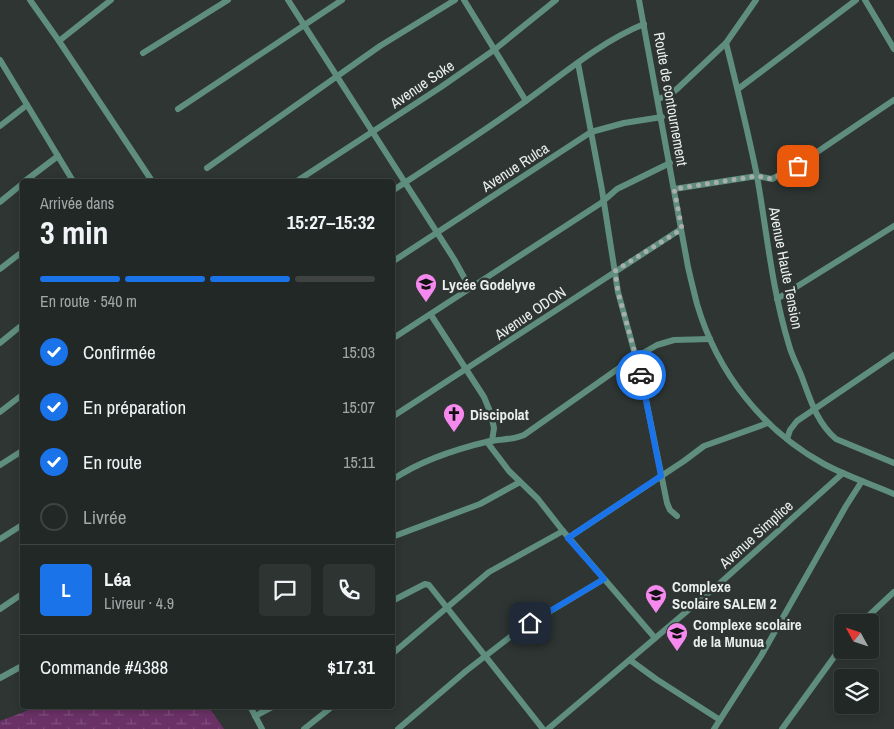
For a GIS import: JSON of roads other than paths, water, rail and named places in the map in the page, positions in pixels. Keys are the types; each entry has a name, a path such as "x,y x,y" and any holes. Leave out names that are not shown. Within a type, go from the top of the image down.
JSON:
{"street":[{"path":"30,0 60,40 151,179"},
{"path":"98,0 103,6"},
{"path":"60,40 111,0"},
{"path":"143,53 228,0"},
{"path":"288,0 344,85 470,288"},
{"path":"178,109 342,0"},
{"path":"207,168 380,46 455,0"},
{"path":"464,0 526,101"},
{"name":"Avenue Soke","path":"300,179 494,50 556,0"},
{"name":"Route de contournement","path":"639,0 697,305 710,339 728,374 742,394 768,423 787,440 824,464 894,494"},
{"path":"658,99 669,95 677,89 726,43 756,0"},
{"path":"738,89 856,0"},
{"path":"865,0 894,50"},
{"path":"395,189 479,134 578,63 625,32 644,24"},
{"name":"Avenue Haute Tension","path":"726,43 757,176 777,299 789,346 814,410 830,434 836,439 894,463"},
{"path":"0,60 72,179"},
{"path":"578,63 604,200 618,292 637,357 661,476 670,510 677,516"},
{"path":"674,189 757,176 772,179 784,174 894,100"},
{"path":"0,126 27,105"},
{"name":"Avenue Rulca","path":"395,260 591,132 624,123 662,117"},
{"path":"29,179 58,156"},
{"path":"395,337 617,190 670,163"},
{"path":"0,202 20,186"},
{"path":"777,299 894,226"},
{"name":"Avenue ODON","path":"395,416 682,229"},
{"path":"0,269 20,254"},
{"path":"431,315 484,397 494,428 489,442 499,460 538,498 568,538 655,638"},
{"path":"0,343 20,327"},
{"path":"395,479 447,453 524,435 657,345 674,340 710,339"},
{"path":"787,440 794,424 894,355"},
{"path":"0,412 20,397"},
{"path":"568,538 704,446 768,423"},
{"path":"0,465 20,452"},
{"name":"Avenue Simplice","path":"548,729 630,660 843,473"},
{"path":"714,729 766,649 862,481"},
{"path":"395,536 480,504 520,482"},
{"path":"0,539 20,526"},
{"path":"395,651 489,572 563,531"},
{"path":"398,729 519,630 604,579"},
{"path":"395,600 427,584 543,729"},
{"path":"871,614 894,592"},
{"path":"0,609 20,595"},
{"path":"782,729 834,657"},
{"path":"630,660 720,720"},
{"path":"0,678 20,667"},
{"path":"252,709 262,729"},
{"path":"255,716 268,709"},
{"path":"304,729 329,709"}],"place":[{"name":"Lycée Godelyve","path":"426,303"},
{"name":"Discipolat","path":"454,433"},
{"name":"Complexe Scolaire SALEM 2","path":"656,614"},
{"name":"Complexe scolaire de la Munua","path":"677,652"}]}
